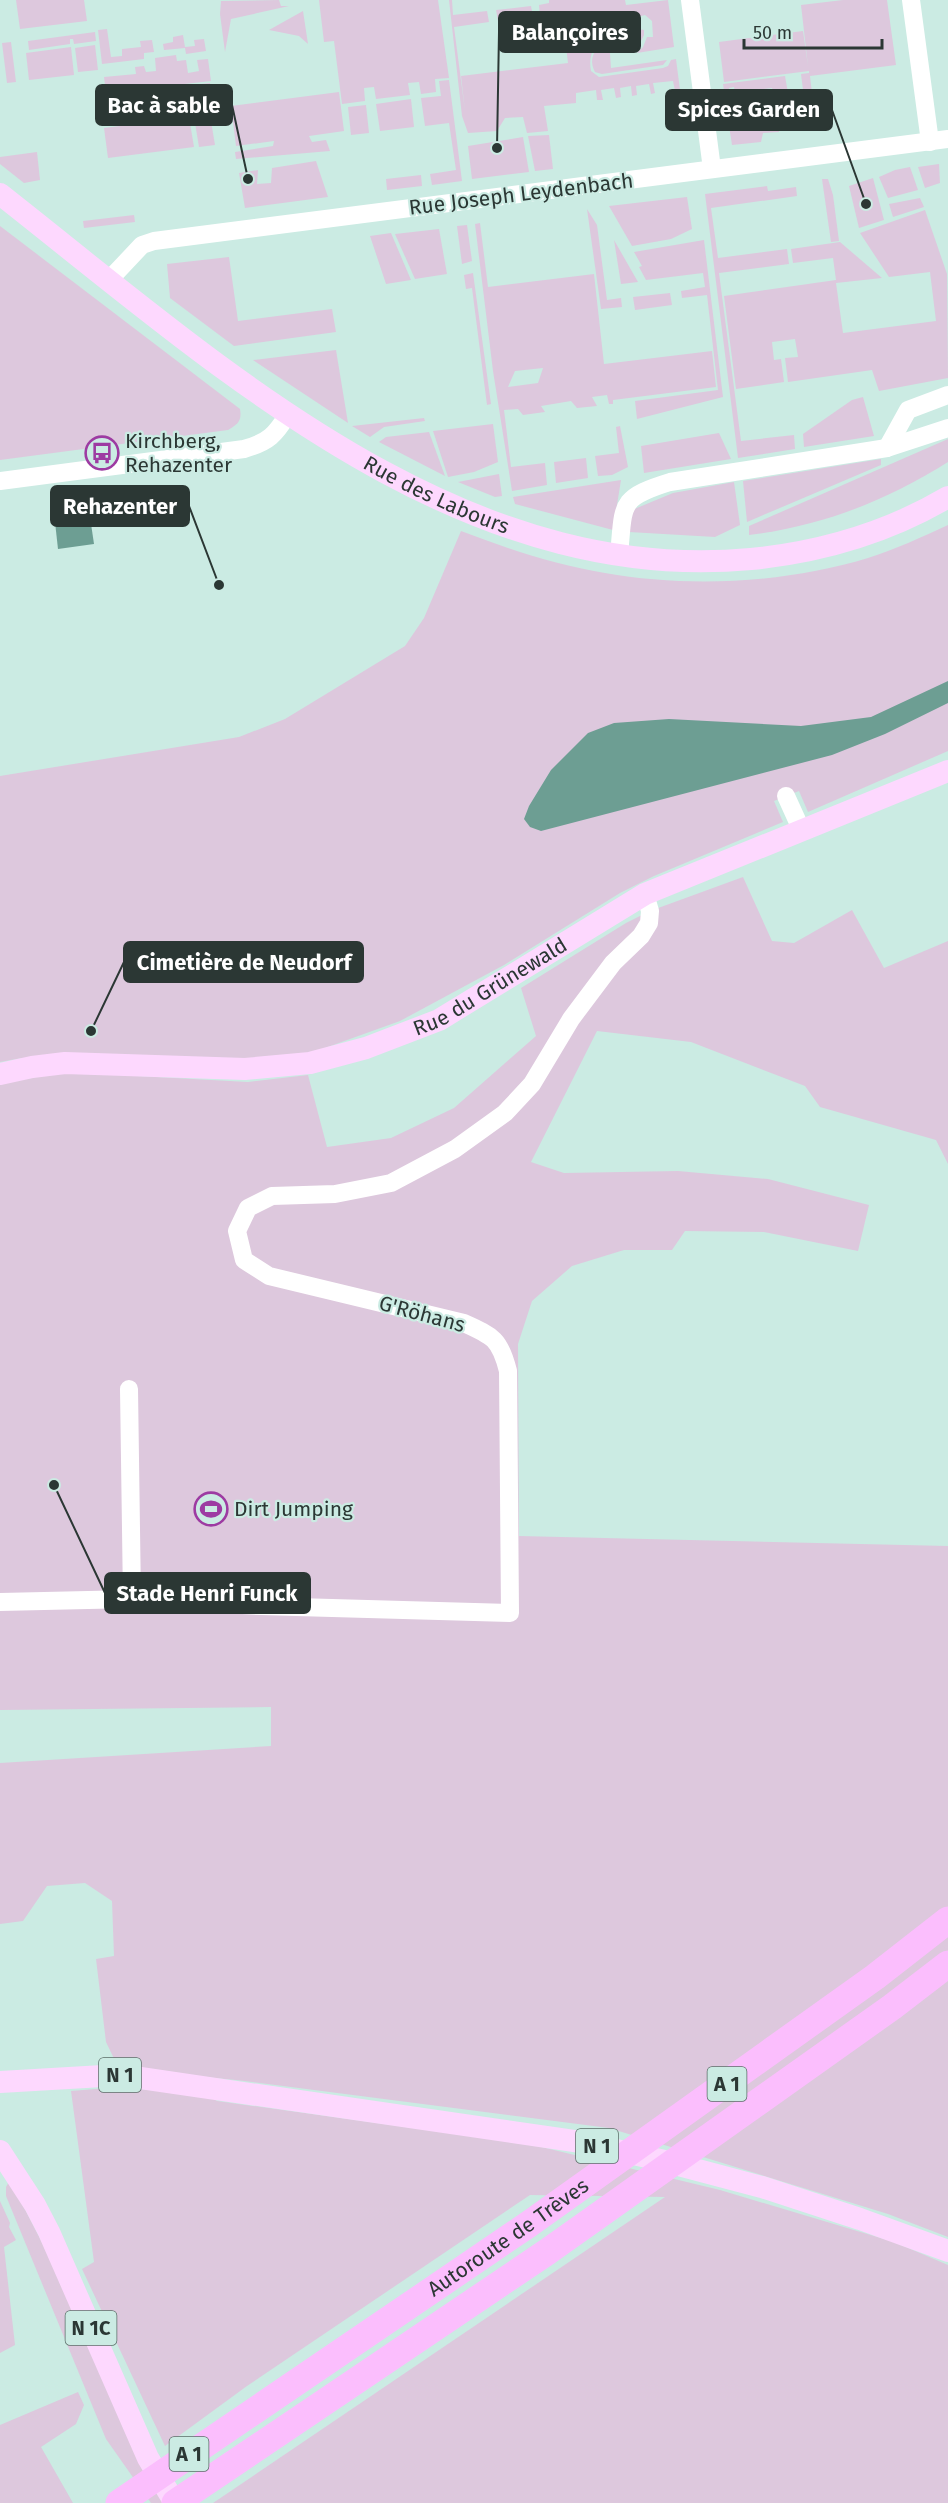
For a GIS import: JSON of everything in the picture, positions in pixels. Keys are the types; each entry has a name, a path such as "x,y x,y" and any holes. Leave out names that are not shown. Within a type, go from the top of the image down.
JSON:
{"highway":[{"name":"Autoroute de Trèves","path":"119,2503 502,2242 847,1998 948,1920"},
{"name":"Autoroute de Trèves","path":"175,2503 521,2269 883,2014 948,1964"}],"main road":[{"name":"Rue des Labours","path":"0,194 232,375 289,414 361,460 410,486 467,512 524,533 571,546 619,555 698,562 810,552 879,532 912,518 948,497"},
{"name":"Rue du Grünewald","path":"0,1074 64,1063 245,1069 310,1063 366,1048 439,1020 645,894 948,771"},
{"name":"N 1","path":"2,2087 120,2075 581,2142 660,2160 773,2191 948,2251"},
{"name":"N 1C","path":"1,2151 49,2232 148,2457 175,2503"}],"street":[{"path":"690,0 712,170"},
{"path":"911,0 930,142"},
{"name":"Rue Joseph Leydenbach","path":"109,280 142,245 154,241 948,139"},
{"path":"886,448 908,410 948,395"},
{"path":"0,481 244,449 265,443 278,431 289,414"},
{"path":"619,555 623,512 630,498 642,491 670,482 886,448 948,428"},
{"path":"786,796 801,829"},
{"name":"G'Röhans","path":"0,1602 132,1599 261,1606 510,1613 508,1371 502,1348 487,1333 464,1323 269,1276 244,1260 237,1231 248,1208 272,1196 335,1194 391,1183 455,1149 505,1113 532,1084 570,1019 613,963 641,936 649,923 650,911 645,894"},
{"path":"129,1389 132,1599"}],"shaded area":[{"path":"16,0 84,0 87,21 20,29"},
{"path":"279,0 281,6 289,6 231,19 225,52 220,14 221,1"},
{"path":"319,0 438,0 449,78 435,79 436,92 421,94 419,82 408,83 410,95 376,99 374,87 364,88 365,101 342,104 334,41 324,42"},
{"path":"449,0 452,0 453,15 487,11 489,22 454,27 465,111 461,76 568,63 562,13 540,16 539,5 549,3 549,0 625,0 626,5 668,0 674,47 637,53 643,47 647,37 653,37 652,21 645,15 637,17 629,27 622,28 615,28 608,19 591,19 591,39 595,45 590,67 591,71 599,77 663,68 668,66 671,60 676,59 680,90 675,91 673,81 653,83 655,93 651,94 649,84 636,86 637,95 632,96 631,86 620,88 621,97 616,98 614,88 601,90 603,100 597,100 596,90 576,93 576,103 544,106 548,131 527,133 523,117 505,118 497,131 468,133 462,116"},
{"path":"843,0 887,0 896,65 810,76 816,128 808,129 801,74 809,73 809,71 724,82 719,42 803,31 808,66 801,5"},
{"path":"531,6 533,17 498,21 496,10"},
{"path":"303,11 308,44 299,36 269,30"},
{"path":"633,28 644,30 638,47 610,53 611,68 667,60 663,65 602,74 595,72 592,60 599,46 611,33"},
{"path":"107,29 111,57 122,56 122,49 141,47 140,41 152,40 154,52 144,53 144,59 102,64 98,30"},
{"path":"95,32 96,41 74,44 73,39 70,39 70,44 29,50 28,41"},
{"path":"183,35 185,47 195,46 194,40 204,39 206,51 186,54 185,48 164,50 163,44 173,42 173,37"},
{"path":"11,42 16,82 7,83 2,43"},
{"path":"95,45 98,70 78,72 75,48"},
{"path":"71,47 74,75 29,80 26,53"},
{"path":"176,55 177,61 186,60 188,73 199,71 197,60 208,59 211,81 106,93 104,77 136,74 135,67 144,66 146,72 156,71 155,58"},
{"path":"785,76 791,110 781,111 772,88 746,91 747,108 738,108 734,87 729,88 732,109 727,110 723,84"},
{"path":"449,80 462,181 432,185 430,174 456,170 449,123 425,126 421,98 441,96 439,81"},
{"path":"210,83 213,106 194,108 193,102 188,103 189,113 108,122 105,95"},
{"path":"339,92 344,131 309,136 312,142 326,140 330,151 236,159 235,152 273,146 274,141 236,146 231,106"},
{"path":"411,99 414,127 380,131 376,104"},
{"path":"366,105 369,133 351,135 348,107"},
{"path":"210,115 215,145 199,147 194,117"},
{"path":"189,117 194,147 108,158 104,128"},
{"path":"749,117 751,125 777,123 779,132 763,133 761,142 732,145 728,119"},
{"path":"549,135 553,169 535,171 528,136"},
{"path":"523,137 529,172 472,179 468,146"},
{"path":"37,152 40,180 24,183 0,164 0,157"},
{"path":"316,161 328,197 245,208 239,173 258,170 257,184 271,183 272,168"},
{"path":"939,164 940,183 925,188 918,167"},
{"path":"910,167 918,190 888,198 879,177"},
{"path":"421,175 422,186 387,190 386,179"},
{"path":"873,178 884,220 859,228 849,186"},
{"path":"822,179 828,179 833,195 839,241 831,242"},
{"path":"767,186 768,191 796,187 797,196 711,208 718,258 787,249 789,264 719,273 741,441 794,435 795,449 738,458 705,194"},
{"path":"687,197 692,229 671,239 632,246 609,206"},
{"path":"920,198 924,207 893,217 889,204"},
{"path":"587,209 597,225 607,300 621,298 622,307 601,309"},
{"path":"925,210 947,274 948,378 879,391 872,370 788,382 785,358 798,357 795,339 772,342 774,360 781,359 784,382 736,389 724,296 836,280 833,258 793,263 791,249 840,242 882,278 836,283 843,333 936,321 930,272 889,277 860,233"},
{"path":"134,215 135,222 84,228 83,221"},
{"path":"480,223 488,287 594,274 604,364 712,351 716,387 613,400 613,404 609,404 607,395 592,397 597,406 577,408 571,401 541,406 545,412 523,415 518,409 504,410 511,467 545,463 547,485 512,491 493,371 475,224","holes":["543,368 538,383 508,387 515,371"]},
{"path":"467,225 472,261 462,264 457,226"},
{"path":"0,226 240,409 238,422 228,430 0,460"},
{"path":"439,229 447,274 415,279 395,234"},
{"path":"391,233 411,280 386,284 370,236"},
{"path":"614,240 638,282 621,284"},
{"path":"704,240 723,397 637,419 635,401 718,390 707,295 682,298 681,291 705,287 703,273 646,280 639,267 642,266 634,252"},
{"path":"229,257 238,321 332,309 336,332 234,346 170,298 167,264"},
{"path":"473,273 491,404 487,405 472,288 466,289 464,275"},
{"path":"670,293 672,305 635,310 633,297"},
{"path":"336,350 348,423 253,360"},
{"path":"863,397 874,436 804,447 803,434 852,400"},
{"path":"424,418 425,421 384,427 370,437 352,426"},
{"path":"493,424 498,462 474,472 448,477 433,431"},
{"path":"620,426 628,467 612,475 598,476 595,456 619,453 616,427"},
{"path":"429,432 445,476 379,442 386,437"},
{"path":"719,433 731,459 644,473 641,446"},
{"path":"948,439 948,462 901,489 828,518 749,535 749,526"},
{"path":"586,458 588,478 556,483 554,462"},
{"path":"881,459 881,465 747,522 743,481"},
{"path":"499,474 502,496 495,497 458,482"},
{"path":"621,480 613,530 515,504 513,497"},
{"path":"734,482 740,525 715,537 629,532 632,510 673,493"},
{"path":"90,517 94,544 58,549 55,522"},
{"path":"948,525 948,751 808,812 799,791 774,801 783,822 654,876 620,893 504,965 400,1021 311,1053 246,1059 22,1058 0,1062 0,776 239,737 285,719 405,646 424,618 461,531 532,556 587,570 637,578 704,581 771,578 837,566 889,551"},
{"path":"948,681 948,703 885,734 832,755 541,831 530,827 524,819 529,806 551,770 588,733 614,723 669,719 801,726 871,717"},
{"path":"743,877 772,941 794,943 852,910 884,968 948,941 948,1164 936,1140 820,1107 805,1086 691,1042 597,1031 531,1162 564,1173 678,1171 768,1179 869,1205 858,1251 764,1232 685,1231 672,1250 624,1250 572,1266 532,1301 518,1344 519,1536 948,1546 948,2237 888,2214 609,2128 236,2080 119,2069 106,2042 96,1959 114,1956 112,1901 85,1883 47,1886 23,1921 0,1924 0,1763 271,1746 271,1707 0,1710 0,1084 63,1072 248,1082 308,1075 327,1147 391,1138 454,1108 536,1036 521,988 626,923 650,911"},
{"path":"120,2087 209,2096 217,2101 529,2144 720,2190 894,2242 948,2265 948,2503 213,2503 665,2197 530,2195 247,2386 165,2446 82,2269 94,2262 71,2091"},
{"path":"10,2180 175,2503 151,2503 106,2439 6,2196 6,2187"},
{"path":"0,2201 16,2240 4,2247 15,2345 0,2353"},
{"path":"78,2392 84,2405 76,2424 41,2447 73,2503 0,2503 0,2425"}],"place":[{"name":"Balançoires","path":"497,148"},
{"name":"Bac à sable","path":"248,179"},
{"name":"Spices Garden","path":"866,204"},
{"name":"Kirchberg, Rehazenter","path":"102,453"},
{"name":"Rehazenter","path":"219,585"},
{"name":"Cimetière de Neudorf","path":"91,1031"},
{"name":"Stade Henri Funck","path":"54,1485"},
{"name":"Dirt Jumping","path":"211,1509"}]}
